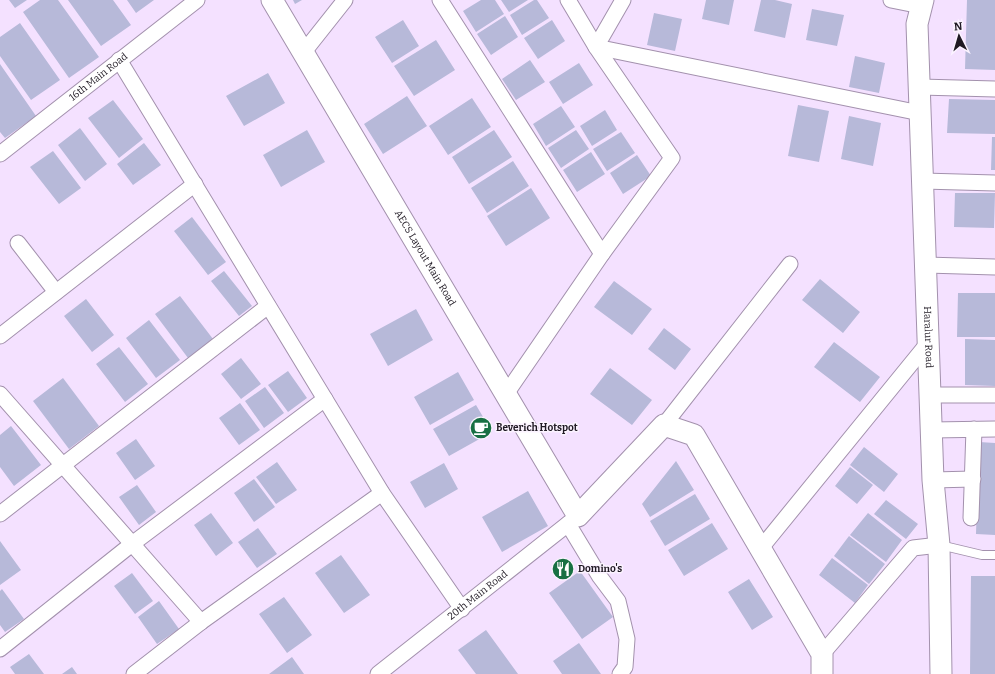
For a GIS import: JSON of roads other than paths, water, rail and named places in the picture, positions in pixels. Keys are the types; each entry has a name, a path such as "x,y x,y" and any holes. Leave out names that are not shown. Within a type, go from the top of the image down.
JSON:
{"street":[{"name":"16th Main Road","path":"0,154 197,0"},
{"name":"AECS Layout Main Road","path":"272,0 302,53 506,394 573,520"},
{"path":"302,53 346,0"},
{"path":"440,0 602,254"},
{"path":"506,394 602,254 672,158 596,47 568,0"},
{"path":"596,47 623,0"},
{"path":"891,0 922,3"},
{"name":"Haralur Road","path":"922,3 917,24 930,395 939,545 941,674"},
{"path":"596,47 920,113"},
{"path":"119,60 382,493 462,608"},
{"path":"920,87 995,89"},
{"path":"923,181 995,183"},
{"path":"0,336 195,184"},
{"path":"18,243 56,292"},
{"path":"620,674 625,667 627,639 618,601 600,577 573,520 664,425 790,264"},
{"path":"926,265 995,267"},
{"path":"0,514 62,464 268,306"},
{"path":"760,548 928,343"},
{"path":"0,394 200,622"},
{"path":"930,395 995,395"},
{"path":"0,649 132,544 325,399"},
{"path":"664,425 694,435 760,548 822,664 913,548 939,545"},
{"path":"932,430 995,428"},
{"path":"971,518 974,429"},
{"path":"934,480 973,479"},
{"path":"134,674 200,622 382,493"},
{"name":"20th Main Road","path":"378,674 573,520"}],"lane":[{"path":"939,545 982,555 995,556"}],"place":[{"name":"Beverich Hotspot","path":"481,428"},
{"name":"Domino's","path":"563,569"}]}
